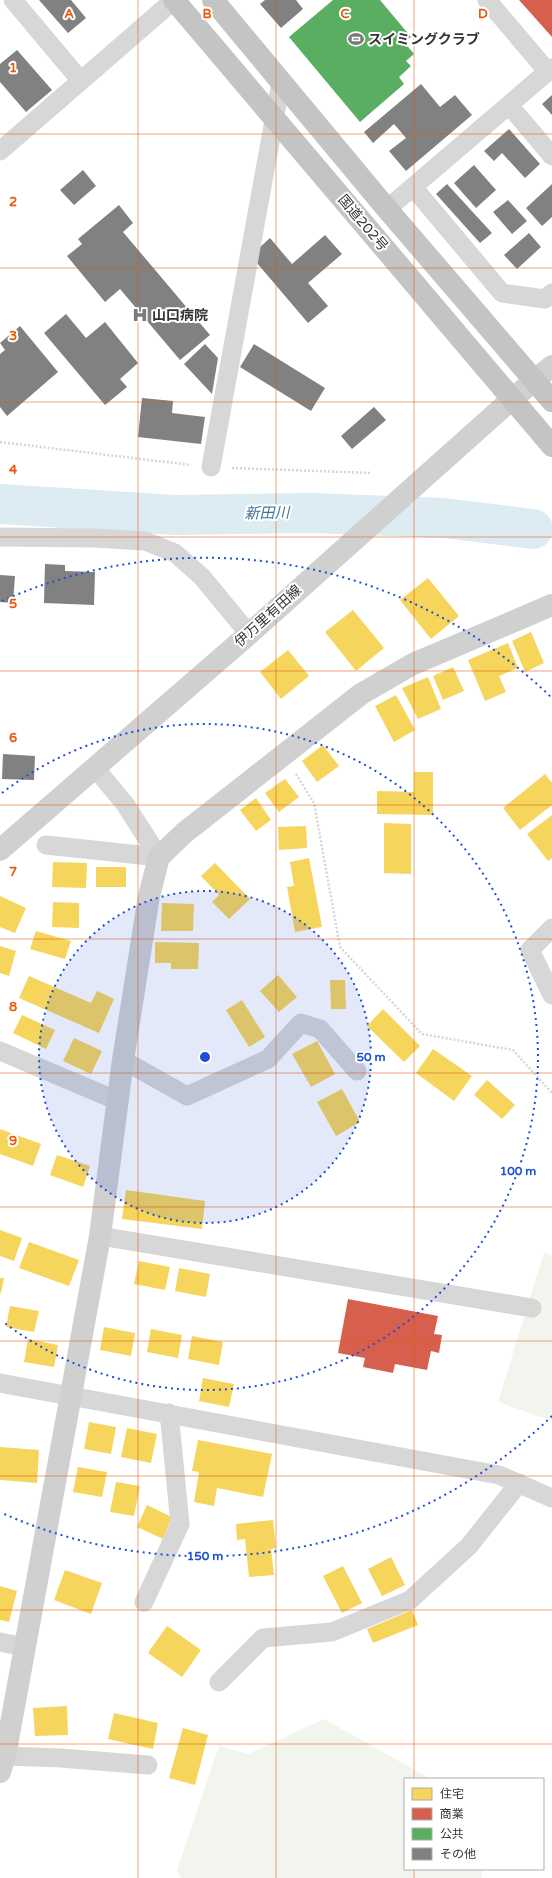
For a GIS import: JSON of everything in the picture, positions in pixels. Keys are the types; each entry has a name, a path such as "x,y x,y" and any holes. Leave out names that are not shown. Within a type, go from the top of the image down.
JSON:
{"highway":[{"name":"国道202号","path":"174,0 552,446"},
{"name":"国道202号","path":"213,0 387,209 552,401"}],"street":[{"path":"13,0 81,82"},
{"path":"0,151 174,0"},
{"path":"387,209 550,70 487,0"},
{"path":"211,467 281,82"},
{"path":"509,105 552,156"},
{"path":"413,187 502,293 545,299 552,293"},
{"name":"伊万里有田線","path":"0,850 249,634 512,399 552,366"},
{"path":"0,537 94,538 146,541 175,554 202,577 249,634"},
{"path":"148,1765 61,1758 3,1764 100,1236 123,1060 148,896 159,857 184,833 361,694 413,664 552,604"},
{"path":"95,768 125,804 159,857"},
{"path":"46,845 159,857"},
{"path":"552,928 530,950 552,995"},
{"path":"123,1060 187,1096 268,1060 301,1023 320,1029 356,1071"},
{"path":"0,1051 118,1101"},
{"path":"100,1236 532,1308"},
{"path":"0,1383 170,1413 499,1475 552,1498"},
{"path":"144,1602 180,1524 170,1413"},
{"path":"219,1682 263,1638 332,1632 410,1600 469,1546 518,1483"},
{"path":"0,1642 25,1647"}],"path":[{"path":"0,442 211,467 372,472"},
{"path":"284,755 314,803 340,947 422,1034 513,1050 552,1094"}],"shaded area":[{"path":"544,1252 552,1256 552,1421 498,1402"},
{"path":"324,1719 429,1778 404,1778 404,1870 483,1870 481,1878 181,1878 177,1870 219,1746 248,1754"}],"building: 住宅":[{"path":"428,578 459,616 431,639 400,600"},
{"path":"353,610 384,648 356,671 325,632"},
{"path":"531,632 544,663 525,672 512,641"},
{"path":"508,643 518,668 499,676 506,692 485,701 468,660"},
{"path":"288,650 309,676 281,699 260,672"},
{"path":"453,667 464,691 443,700 433,676"},
{"path":"428,677 441,709 418,719 402,688"},
{"path":"396,695 415,730 394,742 375,706"},
{"path":"323,745 339,766 317,782 302,761"},
{"path":"414,772 433,772 433,815 377,814 377,791 414,792"},
{"path":"545,774 552,783 552,805 520,830 503,808"},
{"path":"285,779 299,797 279,812 265,793"},
{"path":"256,798 271,820 256,831 240,810"},
{"path":"552,815 552,858 548,861 527,834"},
{"path":"384,823 411,824 411,874 384,873"},
{"path":"306,826 307,848 279,850 278,827"},
{"path":"309,858 322,927 295,932 287,887 294,886 290,862"},
{"path":"53,862 87,863 86,888 52,887"},
{"path":"215,863 250,899 229,919 212,902 219,895 201,876"},
{"path":"96,867 126,867 126,887 96,887"},
{"path":"0,896 26,908 15,933 0,927"},
{"path":"53,902 79,903 79,928 52,927"},
{"path":"162,903 194,904 193,931 161,931"},
{"path":"36,931 71,941 65,959 30,949"},
{"path":"155,942 199,943 198,969 171,969 171,963 155,963"},
{"path":"0,946 16,951 9,976 0,973"},
{"path":"278,975 297,997 279,1012 260,991"},
{"path":"29,976 91,1003 97,991 114,999 99,1033 19,998"},
{"path":"330,980 345,980 346,1009 331,1009"},
{"path":"242,1000 265,1037 249,1047 226,1010"},
{"path":"383,1009 420,1046 404,1062 367,1026"},
{"path":"22,1015 55,1030 46,1049 13,1033"},
{"path":"74,1038 102,1051 91,1074 63,1061"},
{"path":"317,1041 335,1074 311,1087 292,1054"},
{"path":"433,1049 472,1076 454,1101 416,1073"},
{"path":"487,1080 515,1105 502,1119 474,1095"},
{"path":"342,1089 360,1122 336,1136 317,1102"},
{"path":"0,1129 41,1144 33,1166 0,1154"},
{"path":"57,1155 90,1166 83,1187 50,1175"},
{"path":"126,1190 205,1201 202,1229 122,1219"},
{"path":"0,1230 22,1238 14,1261 0,1256"},
{"path":"29,1242 79,1260 69,1286 19,1268"},
{"path":"139,1261 170,1267 165,1290 134,1284"},
{"path":"179,1268 210,1274 206,1297 175,1291"},
{"path":"0,1278 4,1278 1,1293 0,1293"},
{"path":"10,1306 39,1311 34,1332 6,1327"},
{"path":"104,1327 135,1333 131,1356 100,1350"},
{"path":"151,1329 182,1335 178,1358 147,1352"},
{"path":"192,1336 223,1342 219,1365 188,1359"},
{"path":"28,1339 58,1345 54,1367 24,1362"},
{"path":"203,1378 234,1384 229,1407 199,1401"},
{"path":"89,1422 116,1427 111,1454 84,1449"},
{"path":"127,1428 157,1434 151,1463 121,1457"},
{"path":"198,1440 272,1454 263,1497 217,1488 214,1506 194,1502 199,1472 192,1471"},
{"path":"0,1447 39,1450 37,1483 0,1480"},
{"path":"78,1467 107,1472 102,1497 73,1492"},
{"path":"116,1482 140,1486 134,1516 110,1512"},
{"path":"147,1505 172,1517 163,1539 137,1527"},
{"path":"273,1520 276,1548 271,1549 274,1575 249,1577 245,1539 237,1540 236,1524"},
{"path":"391,1557 405,1585 382,1596 368,1569"},
{"path":"343,1566 362,1603 342,1613 323,1576"},
{"path":"65,1570 102,1583 91,1614 54,1600"},
{"path":"0,1586 17,1591 9,1622 0,1620"},
{"path":"412,1610 418,1625 373,1643 367,1629"},
{"path":"167,1626 201,1650 182,1677 148,1653"},
{"path":"67,1706 68,1735 35,1736 33,1708"},
{"path":"114,1713 158,1723 153,1749 108,1739"},
{"path":"183,1728 208,1735 195,1785 169,1778"}],"building: 商業":[{"path":"519,0 552,0 552,37"},
{"path":"348,1299 438,1316 434,1334 442,1335 439,1353 431,1351 427,1370 395,1364 393,1373 363,1367 365,1358 338,1353"}],"building: 公共":[{"path":"333,0 380,0 411,37 404,42 414,54 406,61 411,66 399,77 404,84 360,122 289,37"}],"building: その他":[{"path":"39,0 71,0 86,18 68,33"},
{"path":"265,0 296,0 303,9 281,28 260,4"},
{"path":"17,50 52,90 26,112 0,82 0,64"},
{"path":"421,84 440,107 455,95 472,115 406,171 389,151 406,138 394,124 373,143 364,132"},
{"path":"552,95 552,115 542,104"},
{"path":"509,129 540,164 525,178 502,153 494,161 484,151"},
{"path":"474,165 496,190 476,208 454,183"},
{"path":"83,170 96,186 74,205 60,190"},
{"path":"447,184 492,233 480,243 436,194"},
{"path":"552,184 552,217 542,226 526,208"},
{"path":"508,200 527,221 512,234 493,212"},
{"path":"119,205 133,223 123,232 210,335 180,360 120,289 105,302 67,256 82,244 78,239"},
{"path":"529,233 541,247 517,269 504,255"},
{"path":"325,235 342,254 308,283 328,306 308,323 257,263 259,248 270,238 292,264"},
{"path":"66,314 86,338 105,322 138,363 120,379 127,387 105,405 44,333"},
{"path":"20,326 58,372 7,416 0,407 0,354 5,350 0,343"},
{"path":"205,344 218,358 212,394 184,364"},
{"path":"254,344 325,388 311,411 240,367"},
{"path":"142,398 173,401 172,413 205,417 201,444 138,437"},
{"path":"374,407 386,420 352,449 341,436"},
{"path":"45,564 65,565 65,571 95,572 94,605 44,603"},
{"path":"0,575 15,576 13,603 0,602"},
{"path":"3,754 35,756 34,780 2,779"}],"waterway":[{"name":"新田川","path":"0,504 175,515 311,513 444,518 533,529"}],"place":[{"name":"スイミングクラブ","path":"356,39"},
{"name":"山口病院","path":"140,315"}]}
